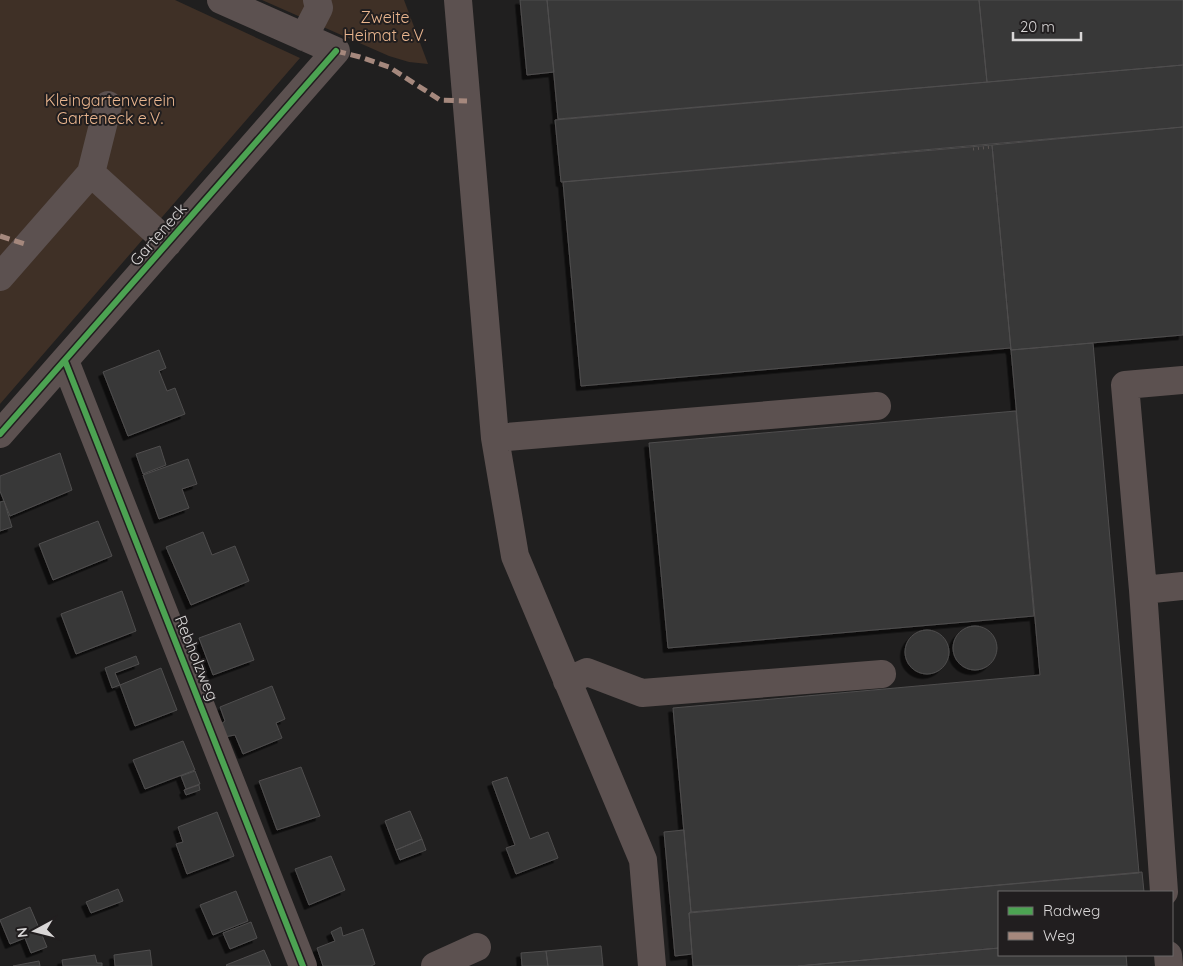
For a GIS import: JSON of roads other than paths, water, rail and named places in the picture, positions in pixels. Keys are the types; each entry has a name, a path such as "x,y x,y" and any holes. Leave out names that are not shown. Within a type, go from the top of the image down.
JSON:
{"street":[{"name":"Garteneck","path":"0,434 336,51 221,0"},
{"path":"304,37 320,8 317,0"},
{"path":"458,0 495,438 515,556 643,860 652,966"},
{"path":"0,277 91,173 108,105"},
{"path":"91,173 168,244"},
{"name":"Rebholzweg","path":"65,361 304,966"},
{"path":"1164,891 1143,590 1125,386 1183,380"},
{"path":"495,438 877,406"},
{"path":"1143,590 1183,586"},
{"path":"568,681 587,672 642,693 882,674"},
{"path":"435,966 477,947"}],"park label":[{"name":"Zweite Heimat e.V.","path":"385,26"},
{"name":"Kleingartenverein Garteneck e.V.","path":"110,109"}]}
